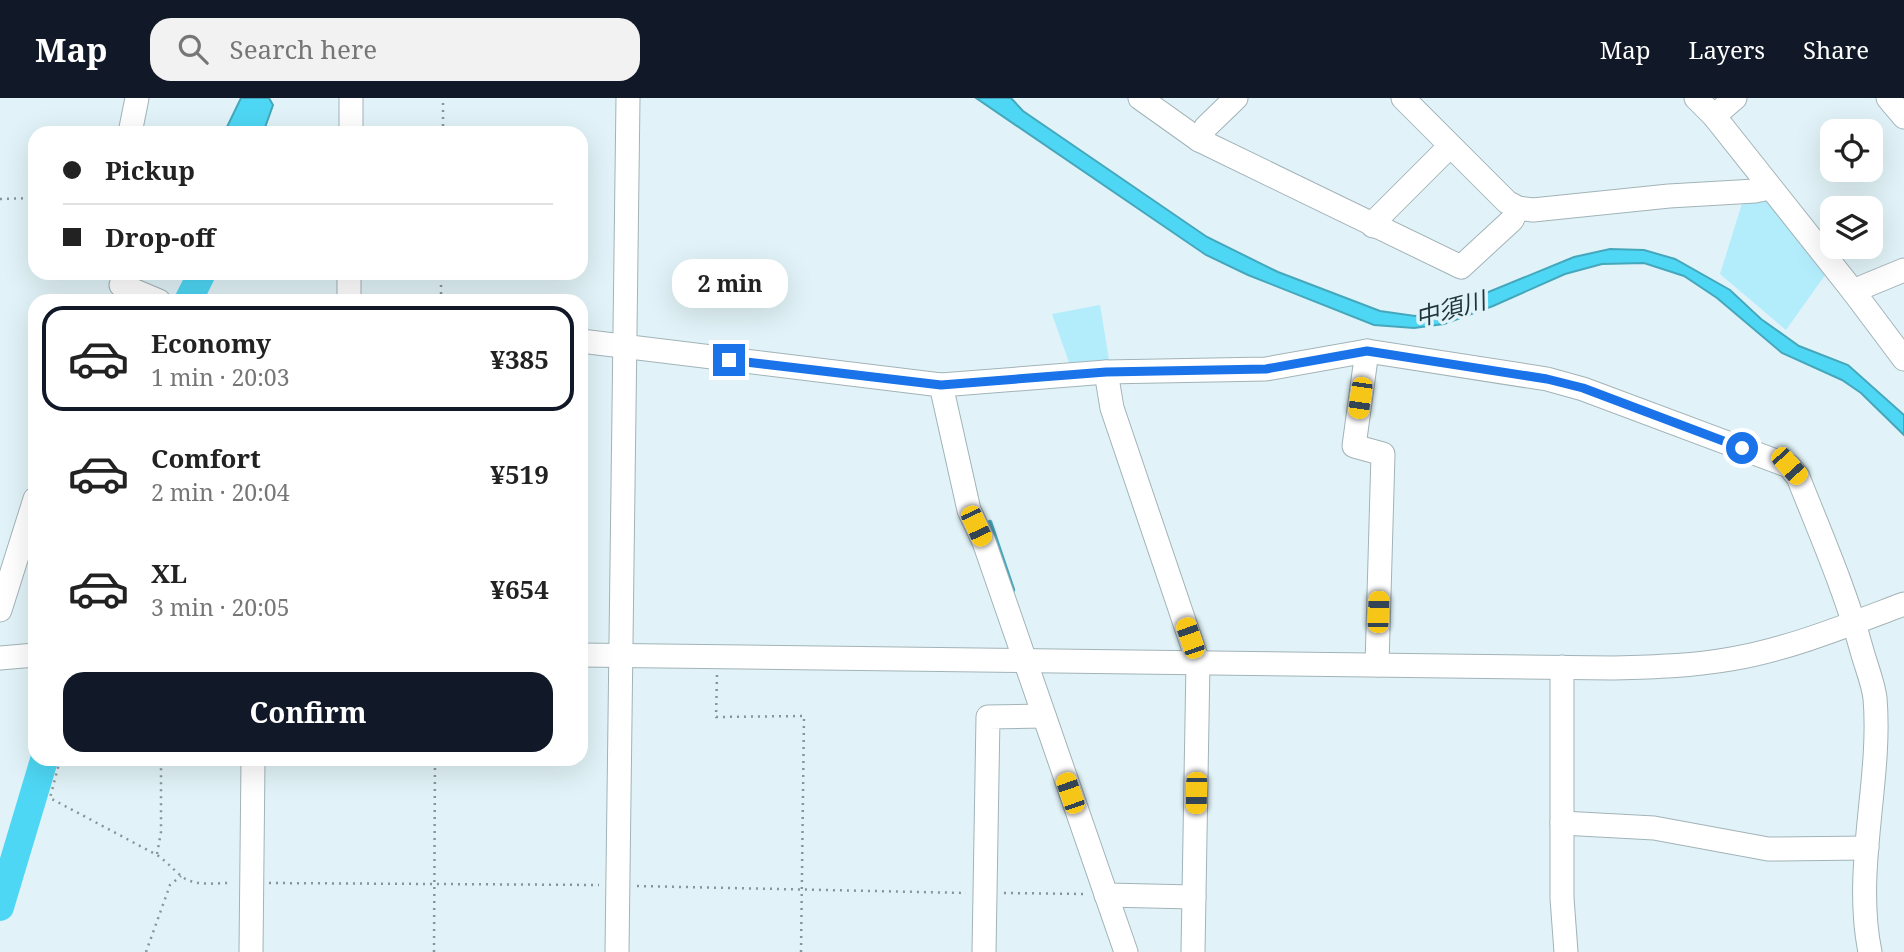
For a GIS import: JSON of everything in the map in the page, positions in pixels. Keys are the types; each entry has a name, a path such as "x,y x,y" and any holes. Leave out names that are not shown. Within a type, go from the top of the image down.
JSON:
{"street":[{"path":"131,126 137,98"},
{"path":"351,98 351,126"},
{"path":"617,952 628,98"},
{"path":"1140,98 1199,140 1461,267 1512,220 1518,208"},
{"path":"1199,140 1206,127 1236,98"},
{"path":"1403,98 1507,202 1518,208 1533,210 1769,188"},
{"path":"1696,98 1714,116 1853,290 1904,359"},
{"path":"1714,116 1735,98"},
{"path":"1888,98 1904,117"},
{"path":"1373,226 1450,146"},
{"path":"1853,290 1904,271"},
{"path":"119,286 140,294"},
{"path":"588,342 941,385 1106,372 1266,369 1367,351 1547,379 1583,388 1789,466 1798,477 1854,623 1874,695 1875,731 1867,848 1866,922 1870,952"},
{"path":"1367,351 1354,446 1382,454 1377,665"},
{"path":"1106,372 1112,408 1198,662 1193,952"},
{"path":"941,385 969,510 984,542 1126,952"},
{"path":"0,610 28,521"},
{"path":"588,655 1662,666 1731,659 1788,646 1904,604"},
{"path":"0,658 28,656"},
{"path":"1562,667 1562,898 1566,952"},
{"path":"984,952 988,717 1044,716"},
{"path":"251,952 253,766"},
{"path":"1562,823 1654,828 1768,849 1867,848"},
{"path":"1106,895 1194,897"}],"path":[{"path":"443,98 443,126"},
{"path":"0,199 28,198"},
{"path":"717,657 716,717 804,716 801,952"},
{"path":"58,766 50,798 157,855 193,883 617,886 1106,895"},
{"path":"157,855 161,832 160,766"},
{"path":"434,952 435,766"},
{"path":"146,952 170,885 181,876"}],"shaded area":[{"path":"1762,195 1828,271 1786,330 1720,274 1744,197"},
{"path":"1100,305 1110,366 1072,371 1052,314"}],"water":[{"path":"241,98 269,98 273,105 266,126 227,126"},
{"name":"中須川","path":"976,98 1011,98 1023,111 1207,237 1278,272 1380,311 1415,316 1447,309 1574,257 1610,249 1644,250 1675,259 1730,290 1761,319 1799,346 1848,365 1904,415 1904,435 1861,393 1842,380 1782,353 1717,298 1684,276 1644,263 1602,264 1565,274 1444,324 1414,328 1374,325 1248,275 1206,255"}],"waterway":[{"path":"192,294 198,280"},
{"path":"990,522 1013,590"},
{"path":"0,907 42,766"}],"route":[{"path":"729,360 941,385 1106,372 1266,369 1367,351 1547,379 1583,388 1742,448"}]}
